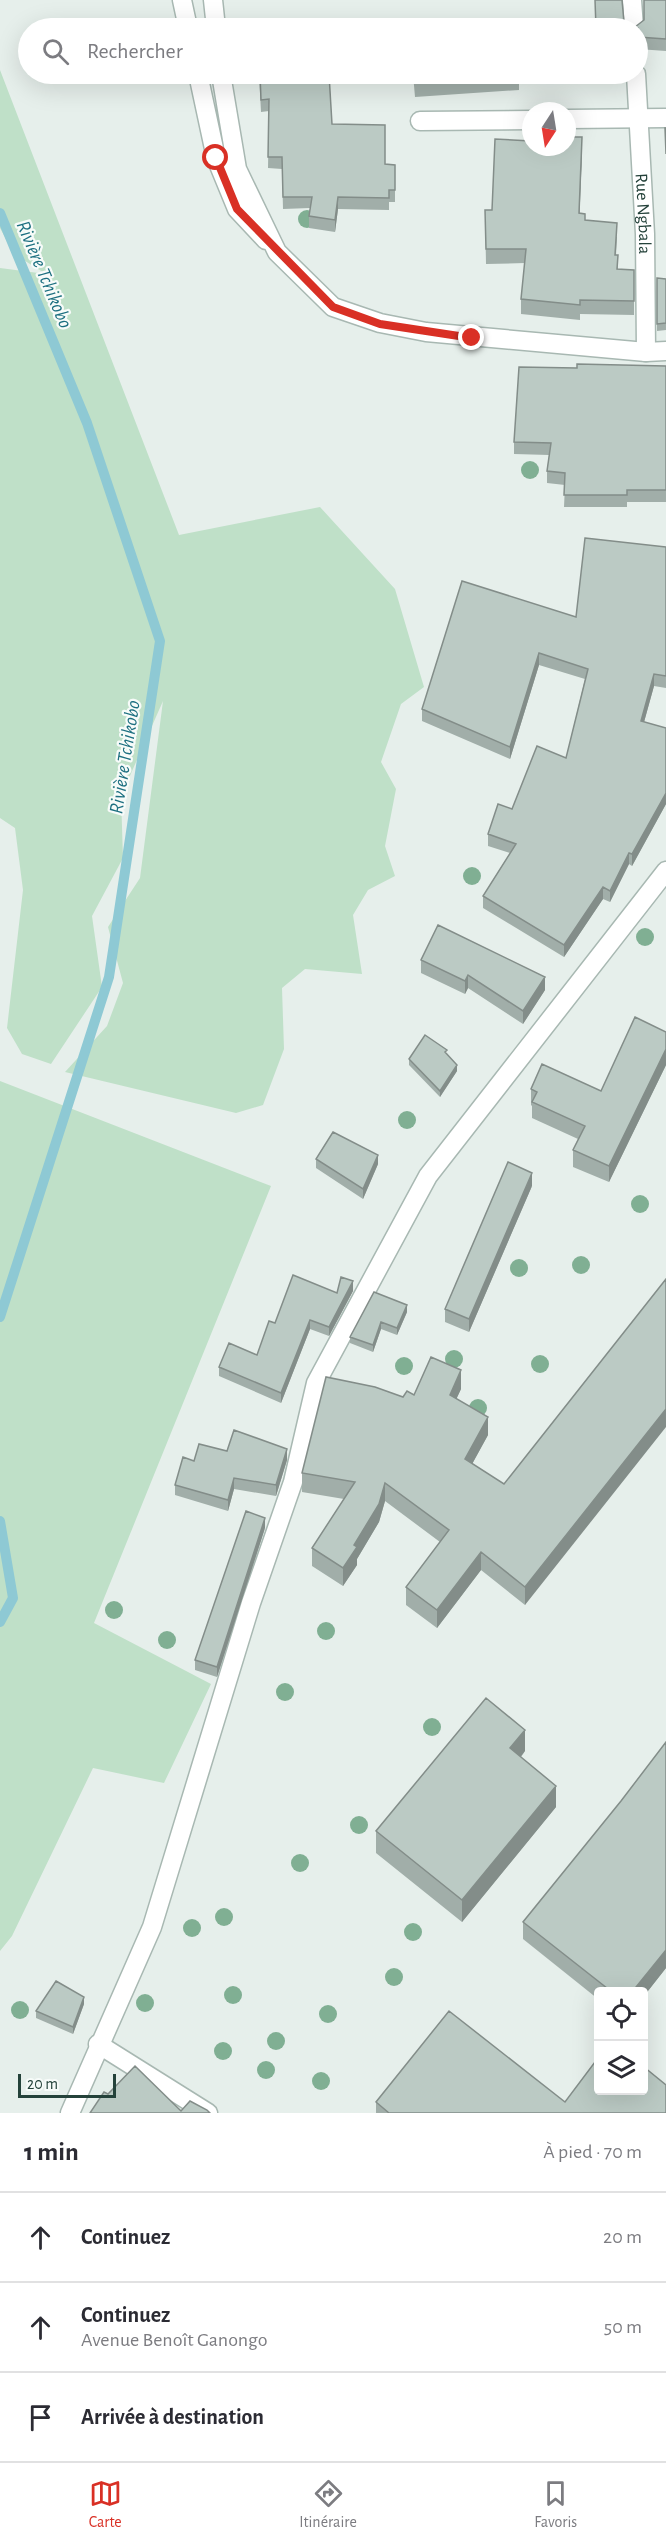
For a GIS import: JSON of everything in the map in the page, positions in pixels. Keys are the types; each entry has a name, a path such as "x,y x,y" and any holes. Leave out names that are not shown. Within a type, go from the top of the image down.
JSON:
{"street":[{"path":"182,0 186,18"},
{"path":"213,0 215,18"},
{"path":"632,0 633,18"},
{"path":"200,84 216,158 237,209 333,307 380,324 472,338 646,352 666,351"},
{"path":"223,84 237,169 277,252"},
{"name":"Rue Ngbala","path":"637,84 645,234 646,352"},
{"path":"576,119 666,118"},
{"path":"420,121 522,120"},
{"path":"70,2113 98,2044 106,2031 152,1927 251,1603 293,1482 316,1383 428,1176 666,871"},
{"path":"98,2044 208,2113"}],"green space":[{"path":"0,70 179,535 320,507 395,589 424,687 401,704 381,762 396,789 385,846 395,876 368,890 353,915 362,974 305,969 282,988 284,1049 263,1105 236,1113 65,1072 107,1026 123,983 108,927 140,878 163,701 121,796 123,858 92,916 102,987 51,1064 22,1054 7,1028 23,890 15,828 0,818 0,268 46,274 14,254 0,228"},
{"path":"0,1081 271,1186 94,1623 211,1684 164,1783 93,1768 12,1936 0,1951"}],"building":[{"path":"595,0 622,0 624,18 596,18"},
{"path":"644,0 666,0 666,39 648,38 648,18 644,18"},
{"path":"260,84 330,84 332,124 385,125 385,164 395,165 395,190 389,190 389,198 338,197 335,220 309,216 312,197 283,197 282,157 268,157 269,99 261,100"},
{"path":"576,137 582,137 579,213 585,214 585,220 617,223 615,255 618,255 617,269 634,270 634,301 580,300 580,305 521,299 526,249 486,249 485,210 492,210 495,139 522,140 522,156 576,156"},
{"path":"657,278 666,279 666,323 657,324"},
{"path":"577,364 666,366 666,490 627,490 627,495 564,495 565,473 547,471 551,443 514,442 519,367 577,368"},
{"path":"585,538 666,547 666,676 654,674 641,721 666,728 666,793 632,854 629,853 610,891 603,887 564,945 483,896 516,844 488,834 498,804 512,809 537,746 566,758 588,669 539,653 510,747 422,709 462,581 576,617"},
{"path":"438,925 545,977 523,1011 468,975 465,981 421,960"},
{"path":"635,1017 666,1032 666,1049 609,1166 573,1150 585,1126 532,1102 537,1092 531,1089 542,1064 601,1091"},
{"path":"425,1035 447,1050 445,1052 457,1065 440,1091 409,1059"},
{"path":"333,1132 378,1155 363,1189 316,1159"},
{"path":"508,1162 532,1173 469,1319 445,1309"},
{"path":"293,1275 337,1293 341,1277 353,1281 329,1327 310,1320 281,1393 219,1367 229,1343 257,1355 269,1321 275,1323"},
{"path":"666,1279 666,1409 525,1587 481,1552 437,1610 406,1587 449,1530 385,1483 379,1504 354,1545 357,1547 343,1568 312,1548 355,1482 302,1473 326,1377 375,1387 403,1397 407,1391 414,1395 431,1357 461,1370 450,1395 488,1417 465,1459 504,1484"},
{"path":"374,1292 407,1305 397,1328 381,1322 373,1345 350,1337"},
{"path":"234,1430 287,1449 276,1485 234,1478 228,1500 175,1485 183,1457 194,1461 199,1444 227,1451"},
{"path":"246,1511 265,1518 217,1667 195,1660"},
{"path":"486,1698 525,1730 510,1748 556,1786 462,1900 376,1831"},
{"path":"666,1742 666,1950 636,1987 606,1987 523,1922"},
{"path":"56,1981 84,1997 73,2027 36,2011"},
{"path":"449,2011 565,2102 594,2063 594,2095 648,2095 648,2070 666,2085 666,2113 389,2113 376,2102"},
{"path":"135,2066 181,2111 190,2101 210,2113 90,2113 104,2092 108,2094"}],"waterway":[{"name":"Rivière Tchikobo","path":"0,213 87,423 160,641 109,977 0,1317"},
{"name":"Rivière Tchikobo","path":"0,1521 13,1598 0,1622"}],"route":[{"path":"216,158 237,209 333,307 380,324 472,338"}]}
